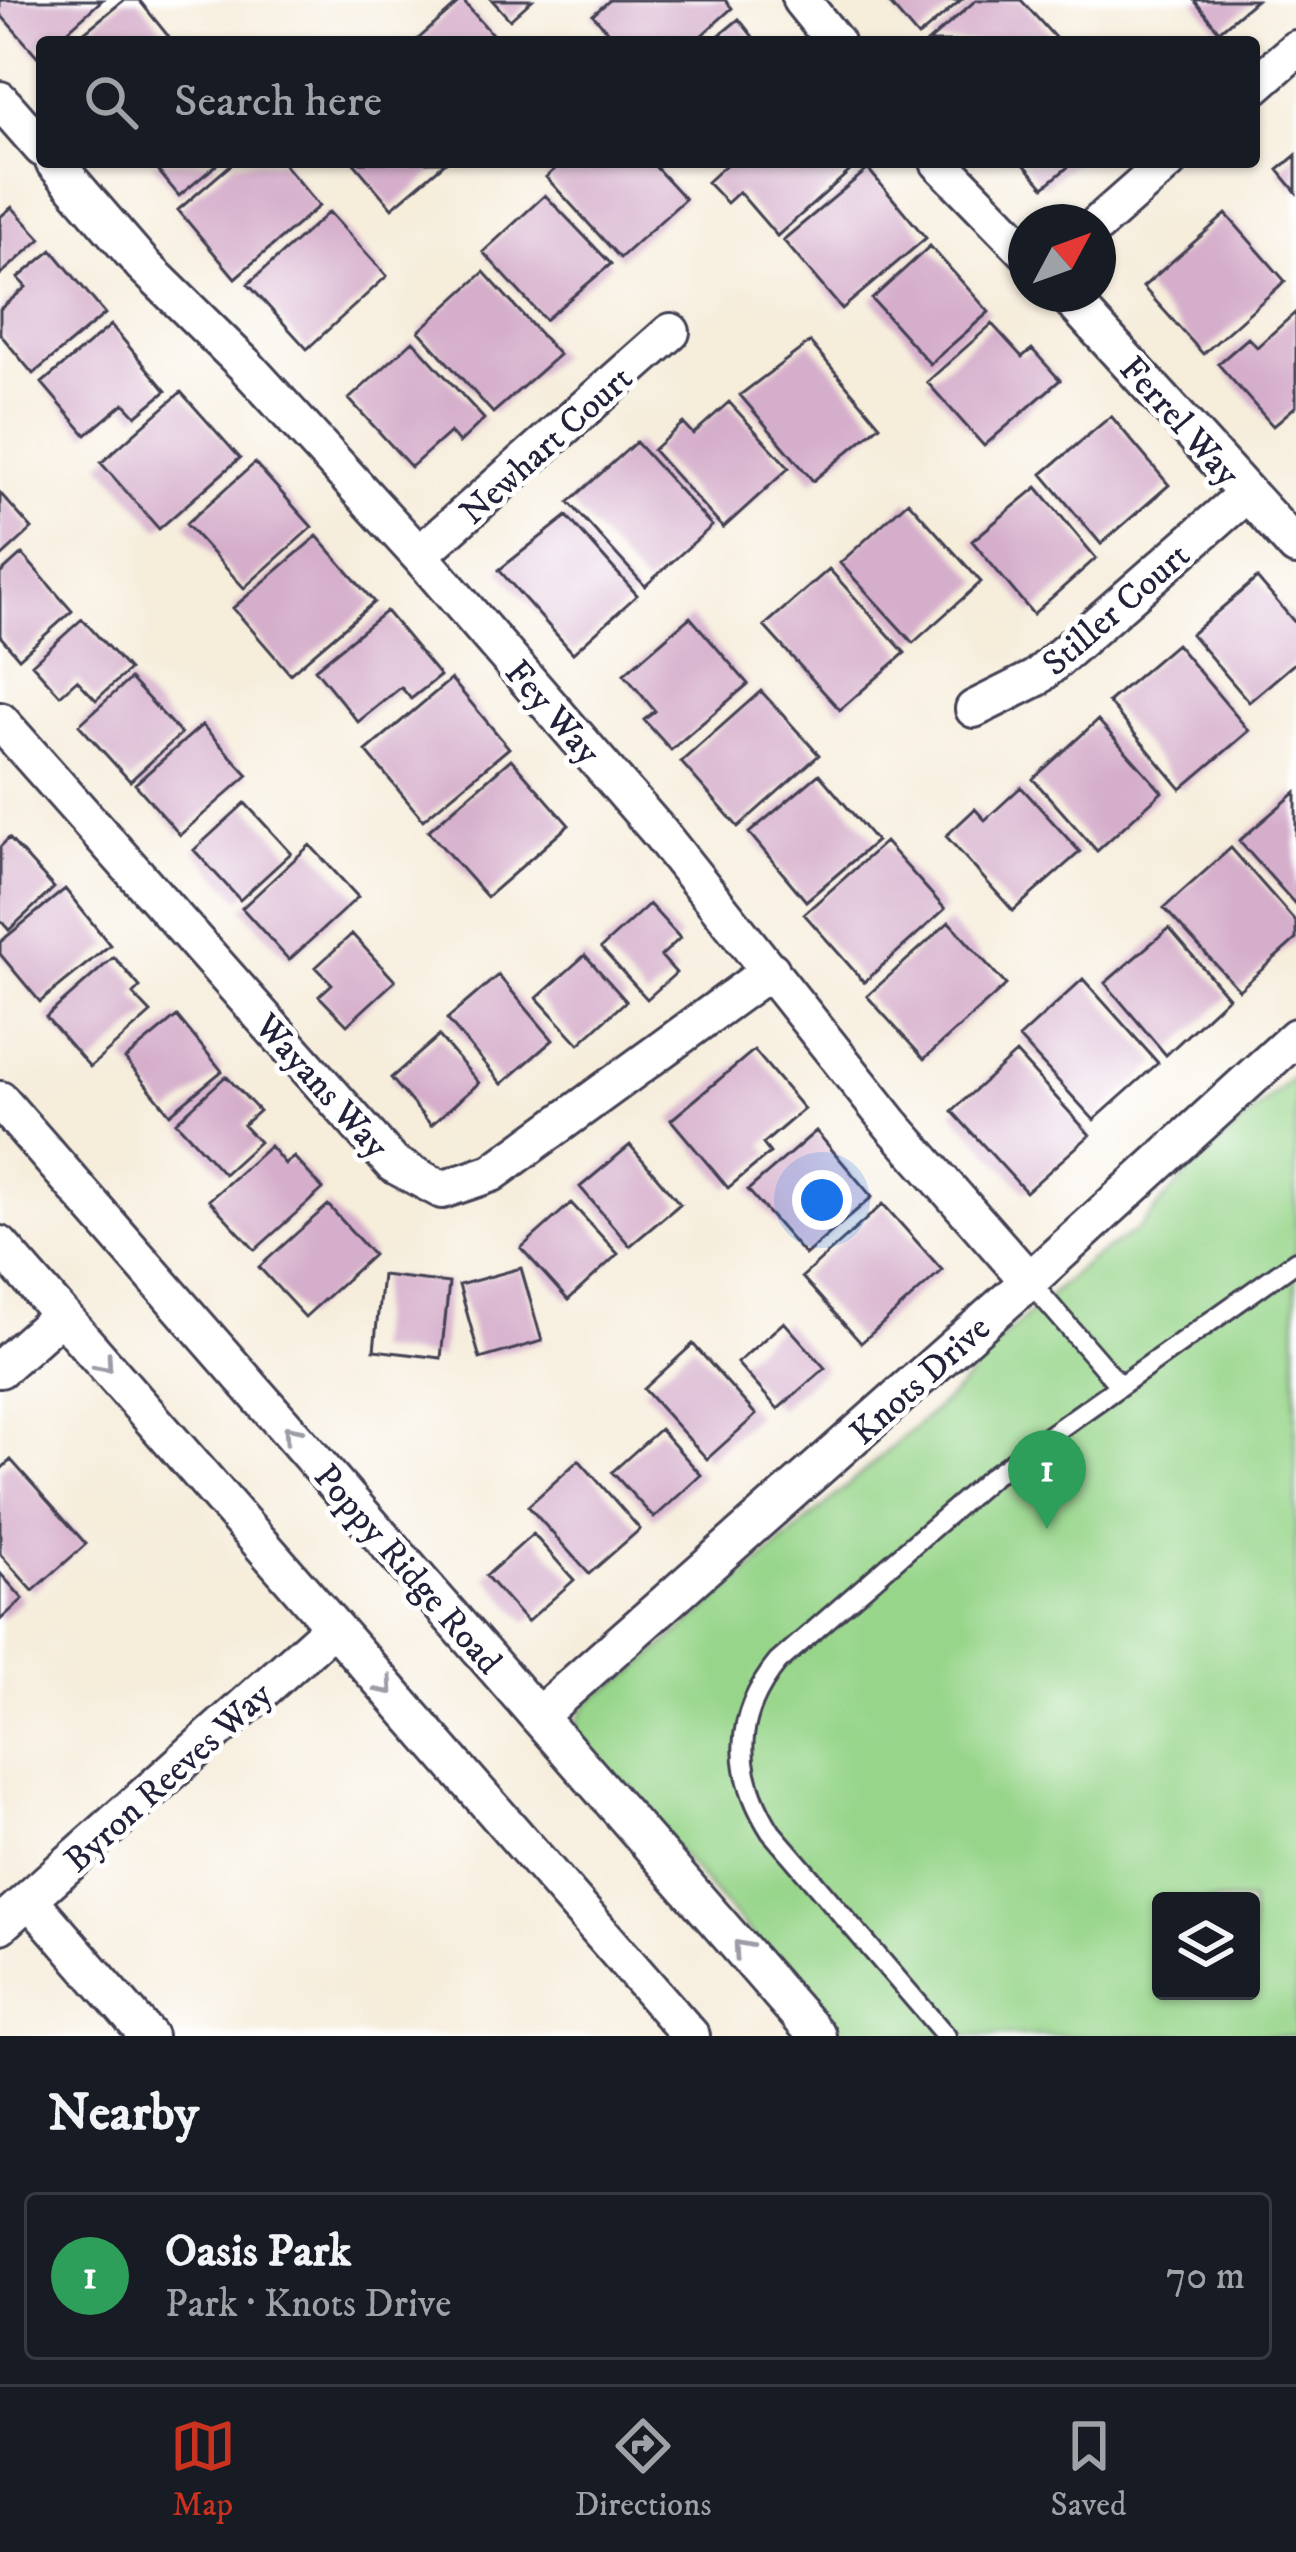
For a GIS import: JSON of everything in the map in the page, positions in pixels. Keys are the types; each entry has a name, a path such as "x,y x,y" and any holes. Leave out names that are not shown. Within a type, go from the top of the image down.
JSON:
{"street":[{"path":"801,0 830,36"},
{"path":"1260,81 1296,49"},
{"path":"0,100 36,141"},
{"name":"Fey Way","path":"59,168 143,265 245,365 419,555 659,832 890,1124 1029,1281"},
{"path":"945,168 1008,233"},
{"path":"1116,208 1161,168"},
{"name":"Ferrel Way","path":"1082,312 1296,547"},
{"name":"Newhart Court","path":"419,555 671,332"},
{"name":"Stiller Court","path":"974,709 1036,678 1247,493"},
{"name":"Wayans Way","path":"0,721 393,1164 442,1190 492,1173 771,970"},
{"name":"Knots Drive","path":"538,1716 1296,1037"},
{"name":"Poppy Ridge Road","path":"0,1100 818,2036"},
{"path":"0,1245 691,2036"},
{"path":"0,1369 61,1315"},
{"name":"Byron Reeves Way","path":"0,1925 333,1627"},
{"path":"29,1899 148,2036"}],"lane":[{"path":"946,2036 758,1811 743,1765 746,1719 764,1678 991,1477 1296,1261"},
{"path":"1029,1281 1119,1384"}],"green space":[{"path":"1296,1074 1296,2036 840,2036 575,1734 577,1722 596,1696 634,1672 962,1386 1001,1339 1090,1260 1137,1230 1193,1168"}],"building":[{"path":"0,0 102,0 62,36 36,36 36,55 0,14"},
{"path":"124,0 139,0 168,36 79,36"},
{"path":"462,0 494,36 422,36"},
{"path":"492,0 532,0 510,20"},
{"path":"610,0 725,0 732,8 701,36 612,36 593,15"},
{"path":"892,0 961,0 919,36 889,3"},
{"path":"976,0 1021,0 1054,36 935,36"},
{"path":"1194,0 1256,0 1219,31"},
{"path":"739,19 752,36 718,36"},
{"path":"1296,155 1296,192 1278,170"},
{"path":"156,168 213,168 179,196"},
{"path":"227,168 287,168 319,206 235,278 178,210"},
{"path":"358,168 439,168 392,208"},
{"path":"556,168 657,168 685,199 620,258 546,177"},
{"path":"722,168 853,168 777,236 739,192 727,203 707,182"},
{"path":"1027,168 1067,168 1044,187"},
{"path":"868,169 926,238 842,309 783,240"},
{"path":"545,195 611,264 545,320 483,252"},
{"path":"12,207 41,239 0,275 0,217"},
{"path":"329,212 387,276 307,349 248,284"},
{"path":"1226,214 1285,281 1203,354 1143,287"},
{"path":"930,246 989,312 930,364 872,299"},
{"path":"52,250 105,314 33,374 0,334 0,309 26,287 18,278"},
{"path":"484,272 559,355 493,413 419,331"},
{"path":"1296,312 1296,406 1273,426 1218,364 1248,338 1257,347"},
{"path":"992,324 1022,357 1032,349 1060,380 984,446 927,382"},
{"path":"111,325 166,391 136,416 124,403 86,435 42,383"},
{"path":"413,341 484,419 459,443 450,432 411,467 349,399"},
{"path":"810,342 880,425 813,481 740,395"},
{"path":"181,392 240,458 159,529 101,463"},
{"path":"729,402 789,468 723,528 653,450 683,423 693,434"},
{"path":"1111,416 1169,485 1101,544 1042,474"},
{"path":"636,442 712,526 645,586 569,502"},
{"path":"255,463 312,527 244,588 186,524"},
{"path":"1037,487 1096,558 1033,614 972,541"},
{"path":"0,493 32,529 0,558"},
{"path":"908,501 981,582 913,643 840,563"},
{"path":"567,516 637,595 573,653 499,570"},
{"path":"317,536 374,602 290,674 233,608"},
{"path":"22,554 72,611 19,658 0,636 0,574"},
{"path":"829,569 905,653 840,710 764,626"},
{"path":"1257,578 1296,624 1296,662 1249,702 1191,634"},
{"path":"386,611 440,676 411,699 401,687 358,722 315,669"},
{"path":"690,617 748,684 671,750 644,720 655,711 624,674"},
{"path":"82,619 129,670 96,700 77,680 60,695 32,664"},
{"path":"1176,644 1249,731 1181,789 1108,702"},
{"path":"130,679 181,734 130,781 79,725"},
{"path":"451,679 509,748 423,820 366,751"},
{"path":"761,691 819,755 738,827 681,762"},
{"path":"1098,720 1162,792 1097,851 1033,779"},
{"path":"202,725 248,775 180,835 135,784"},
{"path":"511,759 569,825 487,897 428,831"},
{"path":"819,774 876,841 806,901 749,833"},
{"path":"1021,787 1080,852 1013,911 946,836 975,809 985,820"},
{"path":"1296,792 1296,905 1239,841"},
{"path":"245,803 291,853 240,900 194,850"},
{"path":"9,838 54,888 9,930 0,920 0,847"},
{"path":"885,842 945,909 864,982 804,914"},
{"path":"310,845 358,897 289,960 242,908"},
{"path":"1231,848 1296,922 1296,939 1239,990 1164,908"},
{"path":"65,889 110,945 40,1002 0,954 0,942"},
{"path":"649,904 680,938 661,956 676,973 647,999 601,948"},
{"path":"949,922 1006,985 924,1059 867,996"},
{"path":"1169,928 1228,997 1166,1055 1105,983"},
{"path":"352,934 395,981 347,1025 319,996 332,984 316,967"},
{"path":"585,955 626,1001 579,1044 537,998"},
{"path":"114,957 140,987 133,994 151,1013 90,1067 46,1017"},
{"path":"498,975 553,1040 502,1084 447,1019"},
{"path":"1083,979 1158,1063 1094,1120 1019,1038"},
{"path":"177,1016 222,1071 170,1114 125,1059"},
{"path":"439,1036 479,1083 431,1125 391,1078"},
{"path":"754,1050 804,1109 763,1144 770,1153 728,1188 671,1120"},
{"path":"1016,1053 1090,1135 1026,1192 952,1111"},
{"path":"226,1076 259,1111 243,1125 259,1142 224,1174 176,1122"},
{"path":"816,1131 872,1197 805,1255 748,1190"},
{"path":"630,1145 680,1204 630,1246 580,1187"},
{"path":"270,1146 285,1164 294,1157 323,1189 255,1250 209,1200"},
{"path":"571,1203 618,1254 568,1300 521,1248"},
{"path":"883,1204 942,1270 861,1343 802,1277"},
{"path":"328,1205 373,1255 305,1317 259,1267"},
{"path":"521,1268 542,1341 480,1359 459,1285"},
{"path":"382,1275 449,1283 441,1358 374,1350"},
{"path":"784,1322 825,1368 778,1409 737,1363"},
{"path":"693,1344 756,1415 707,1459 644,1389"},
{"path":"660,1429 701,1475 654,1518 612,1472"},
{"path":"11,1460 86,1544 33,1591 0,1554 0,1470"},
{"path":"579,1460 640,1529 589,1574 528,1506"},
{"path":"533,1534 574,1580 527,1622 486,1576"},
{"path":"0,1573 23,1599 0,1620"}],"place":[{"name":"Oasis Park","path":"1047,1529"}]}
